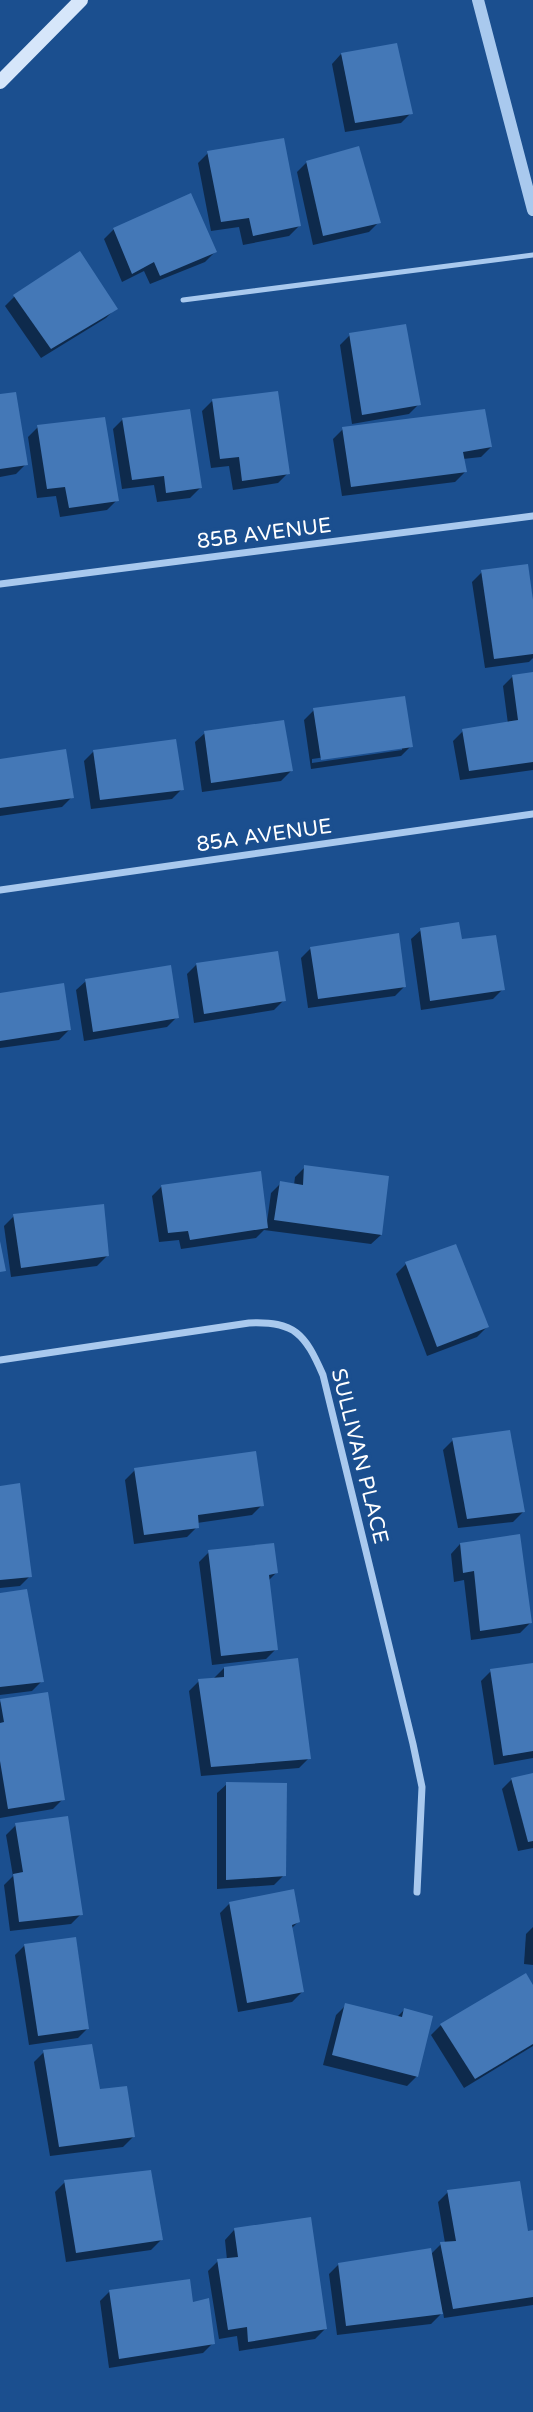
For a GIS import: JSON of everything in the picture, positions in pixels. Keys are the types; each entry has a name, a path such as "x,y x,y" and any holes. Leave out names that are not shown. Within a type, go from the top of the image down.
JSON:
{"main road":[{"path":"0,82 81,0"}],"street":[{"path":"478,0 533,210"},
{"name":"85B AVENUE","path":"0,584 533,516"},
{"name":"85A AVENUE","path":"0,890 533,814"},
{"name":"SULLIVAN PLACE","path":"0,1360 249,1323 274,1322 302,1337 313,1351 323,1374 422,1787 416,1892"}],"lane":[{"path":"183,300 533,255"}],"building":[{"path":"397,43 413,114 355,123 341,53"},
{"path":"284,138 301,226 253,236 249,218 221,222 207,151"},
{"path":"359,146 381,223 323,236 306,161"},
{"path":"191,193 217,252 160,276 154,262 132,274 113,228"},
{"path":"80,251 118,309 51,349 13,295"},
{"path":"406,324 421,405 362,415 349,333"},
{"path":"278,391 290,474 242,481 239,457 220,459 212,399"},
{"path":"16,392 28,465 0,469 0,394"},
{"path":"190,409 202,488 166,493 164,476 132,480 122,418"},
{"path":"485,409 492,447 463,452 467,472 351,487 342,427"},
{"path":"105,417 119,501 69,508 65,487 47,489 37,425"},
{"path":"528,564 533,600 533,654 494,659 481,570"},
{"path":"533,672 533,762 469,771 462,729 518,720 512,675"},
{"path":"405,696 413,747 321,760 313,708"},
{"path":"284,720 293,771 211,783 204,731"},
{"path":"176,739 184,790 100,800 93,750"},
{"path":"66,749 74,798 0,808 0,759"},
{"path":"459,922 462,939 496,935 505,990 430,1001 420,928"},
{"path":"399,933 406,987 318,999 310,947"},
{"path":"278,951 286,1001 204,1014 196,963"},
{"path":"171,965 179,1018 93,1032 85,979"},
{"path":"64,983 71,1030 0,1041 0,993"},
{"path":"304,1165 389,1176 382,1235 274,1220 280,1181 303,1185"},
{"path":"261,1171 268,1228 190,1240 188,1231 168,1233 161,1185"},
{"path":"104,1204 109,1256 21,1268 13,1214"},
{"path":"0,1241 6,1271 0,1272"},
{"path":"456,1244 489,1327 437,1347 405,1262"},
{"path":"510,1430 525,1512 467,1519 452,1438"},
{"path":"256,1451 264,1506 198,1515 199,1528 144,1535 134,1468"},
{"path":"20,1483 32,1577 0,1580 0,1486"},
{"path":"520,1534 532,1623 480,1631 474,1571 463,1573 460,1543"},
{"path":"274,1543 278,1573 269,1575 278,1650 221,1656 208,1550"},
{"path":"27,1589 44,1682 0,1687 0,1593"},
{"path":"298,1658 311,1759 211,1767 198,1679 224,1677 224,1667"},
{"path":"533,1663 533,1751 503,1756 490,1669"},
{"path":"48,1692 65,1800 8,1809 0,1761 0,1723 4,1722 0,1699"},
{"path":"533,1773 533,1841 528,1842 511,1778"},
{"path":"226,1782 287,1783 286,1876 226,1880"},
{"path":"68,1816 83,1915 19,1922 13,1874 23,1872 15,1823"},
{"path":"294,1889 300,1922 292,1925 304,1992 247,2003 229,1902"},
{"path":"76,1937 89,2029 38,2036 24,1944"},
{"path":"526,1973 533,1985 533,2044 475,2079 440,2024"},
{"path":"345,2003 402,2017 404,2008 433,2016 418,2077 332,2055"},
{"path":"92,2044 100,2089 127,2086 135,2137 59,2147 43,2050"},
{"path":"151,2170 163,2240 76,2253 64,2180"},
{"path":"520,2181 528,2231 533,2230 533,2297 453,2309 440,2242 456,2241 447,2190"},
{"path":"311,2217 327,2329 248,2342 247,2327 228,2330 217,2259 238,2257 234,2228"},
{"path":"431,2248 443,2314 346,2326 338,2263"},
{"path":"190,2279 193,2302 209,2298 215,2344 119,2359 109,2290"}]}
